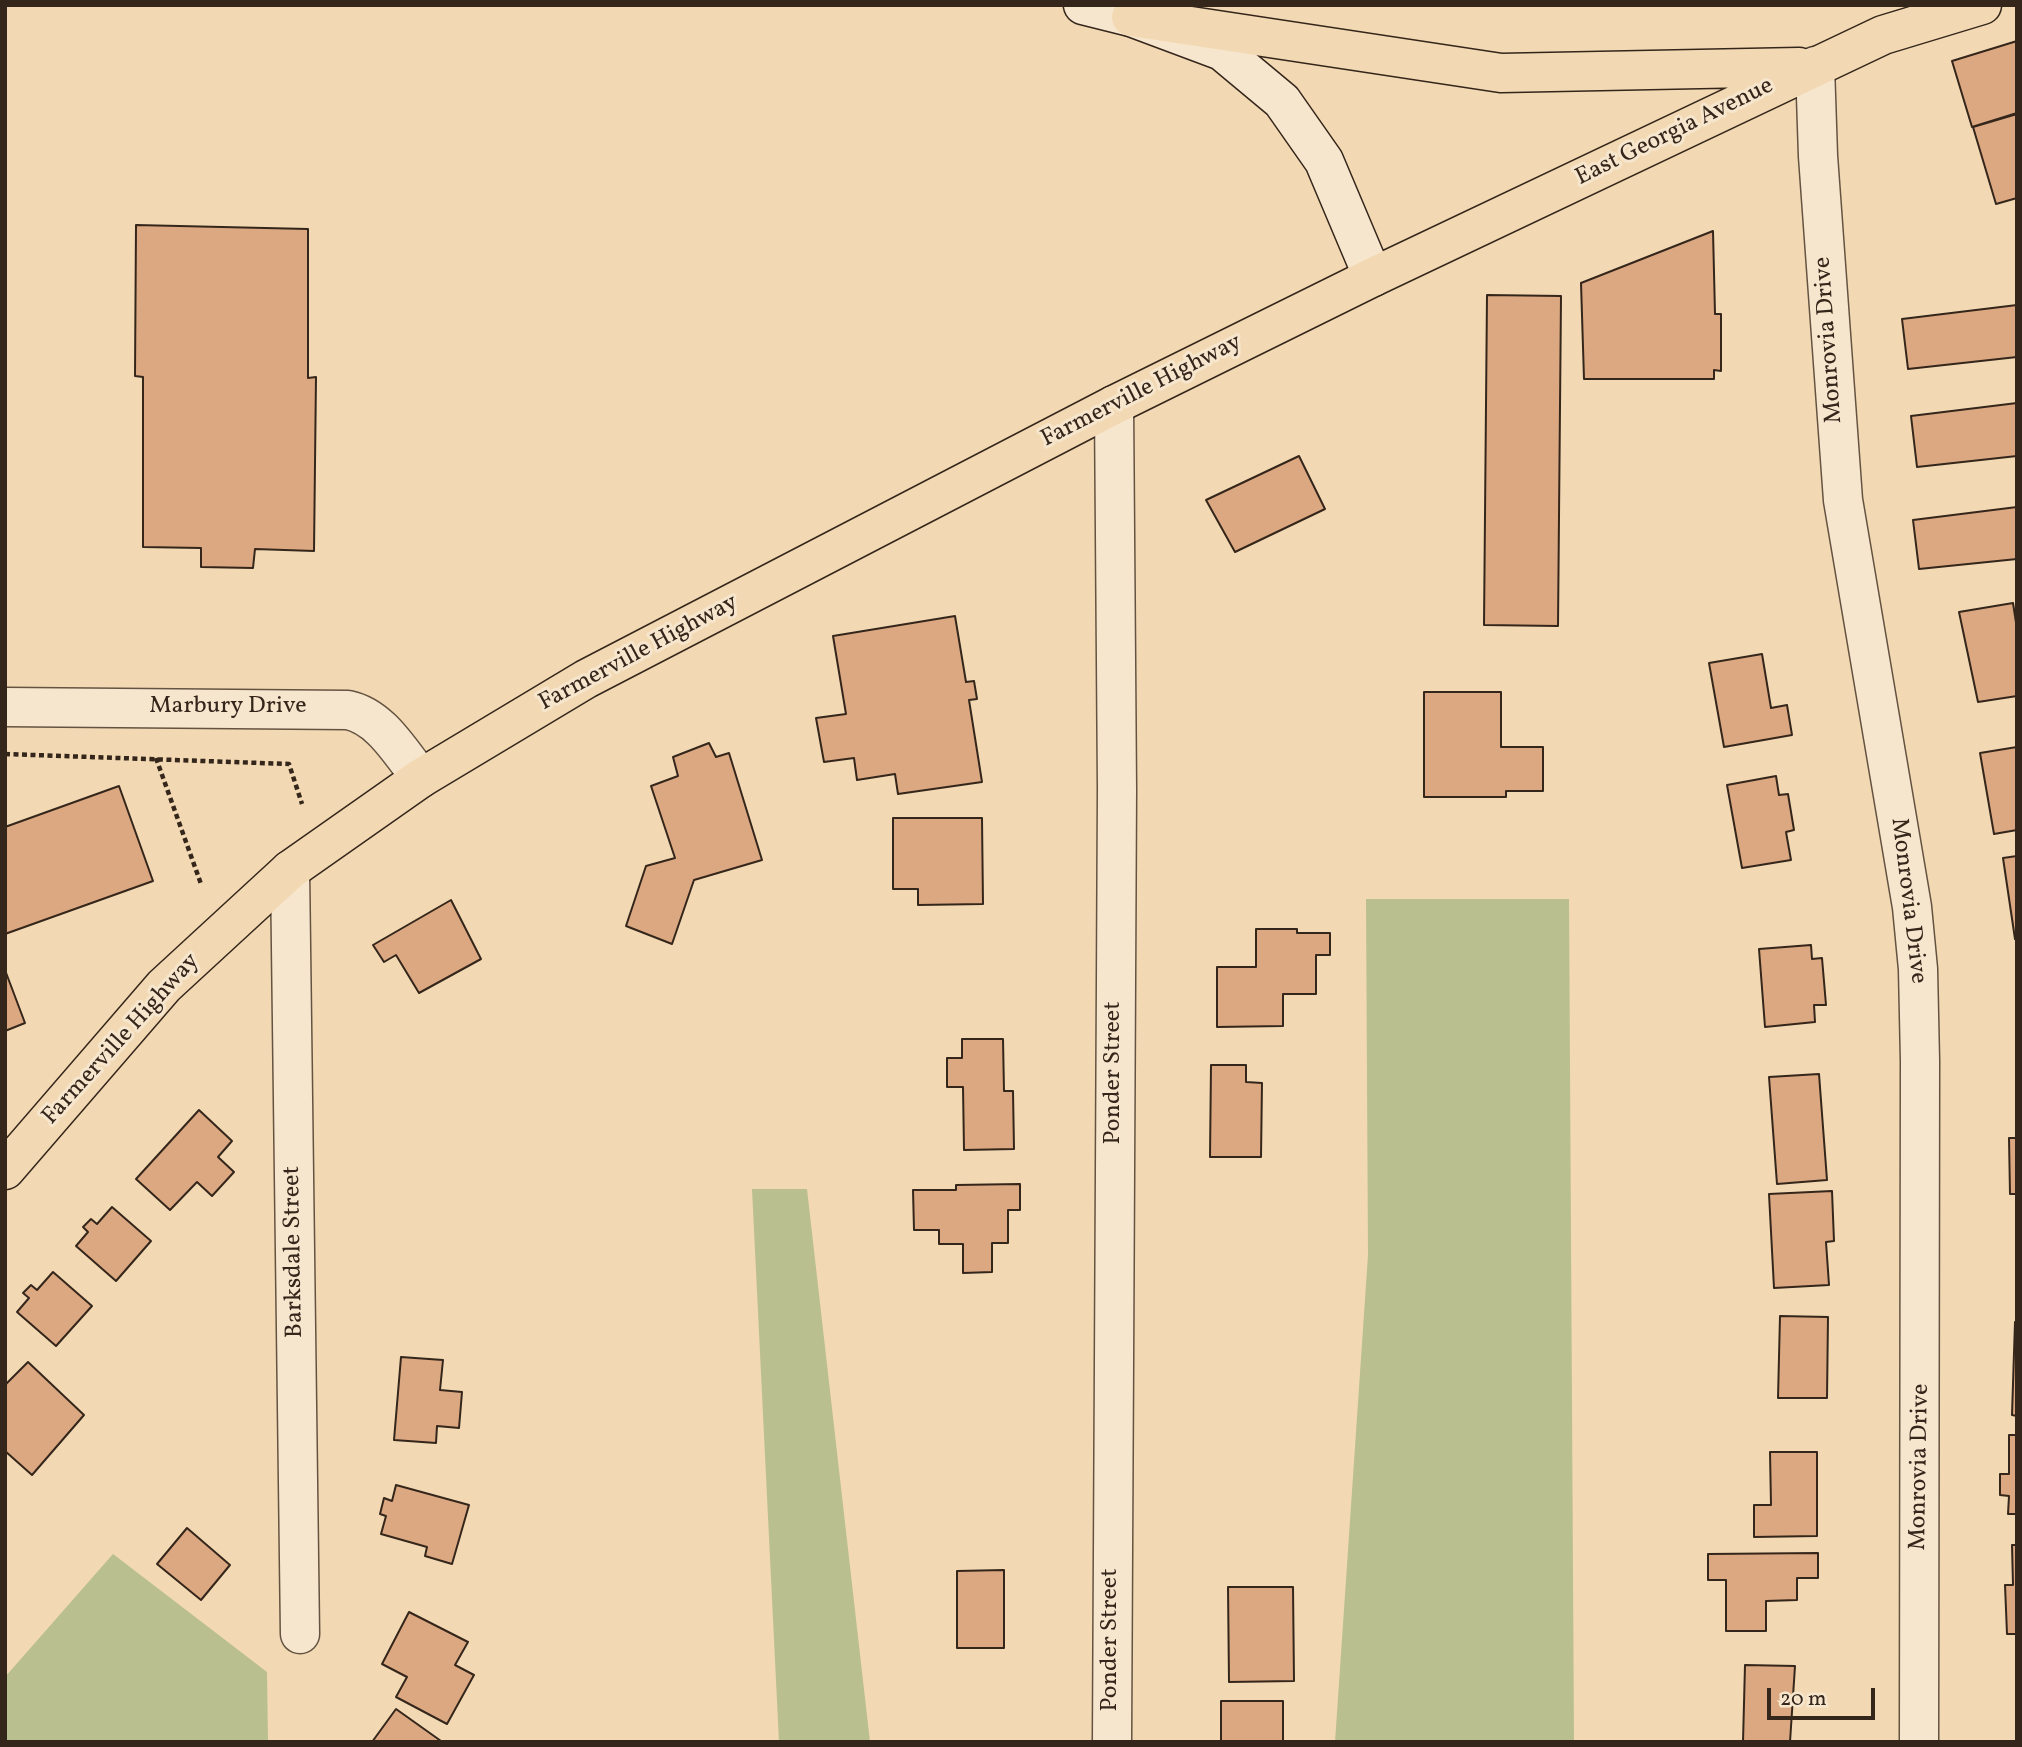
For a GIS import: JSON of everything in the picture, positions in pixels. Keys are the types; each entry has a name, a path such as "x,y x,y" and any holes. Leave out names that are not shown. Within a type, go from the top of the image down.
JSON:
{"main road":[{"name":"East Georgia Avenue","path":"1373,277 1883,35 1982,5"},
{"path":"1131,11 1502,73 1815,66"},
{"name":"Farmerville Highway","path":"5,1170 164,986 290,870 421,778 586,679 1114,405 1373,277"}],"street":[{"path":"1083,5 1131,11 1222,51 1282,101 1324,161 1373,277"},
{"name":"Monrovia Drive","path":"1815,66 1818,169 1843,500 1912,907 1919,969 1922,1341 1919,1742"},
{"name":"Ponder Street","path":"1112,1742 1117,804 1114,405"},
{"name":"Marbury Drive","path":"5,707 348,710 362,713 376,722 421,778"},
{"name":"Barksdale Street","path":"290,870 300,1634"}],"path":[{"path":"5,754 289,764 302,804"},
{"path":"156,758 201,884"}],"green space":[{"path":"1366,899 1569,899 1574,1742 1335,1742 1368,1255"},
{"path":"752,1189 807,1189 870,1742 779,1742"},
{"path":"113,1554 267,1672 268,1742 5,1742 5,1677"}],"building":[{"path":"2017,41 2017,113 1972,127 1952,61"},
{"path":"2017,114 2017,198 1996,204 1973,127"},
{"path":"136,225 308,229 308,378 316,377 314,551 255,549 253,568 201,567 201,548 143,547 143,377 135,376"},
{"path":"1713,231 1715,314 1721,314 1721,371 1714,370 1714,379 1584,379 1581,283"},
{"path":"1487,295 1561,296 1558,626 1484,625"},
{"path":"2017,305 2017,357 1908,369 1902,319"},
{"path":"2017,403 2017,456 1917,467 1911,416"},
{"path":"1299,456 1325,509 1235,552 1206,500"},
{"path":"2017,507 2017,559 1919,569 1913,520"},
{"path":"2013,603 2017,629 2017,696 1978,702 1959,612"},
{"path":"955,616 966,682 974,681 977,699 969,700 982,782 898,794 895,774 857,780 854,758 824,762 816,718 846,714 833,636"},
{"path":"1762,654 1771,708 1787,705 1792,735 1724,747 1709,663"},
{"path":"1424,692 1501,692 1501,747 1543,747 1543,791 1506,791 1506,797 1424,797"},
{"path":"709,743 716,757 729,753 762,860 694,880 672,944 626,926 646,866 675,858 651,786 678,776 673,757"},
{"path":"2017,747 2017,830 1994,834 1980,753"},
{"path":"1776,776 1779,795 1788,794 1794,830 1786,832 1791,860 1742,868 1727,785"},
{"path":"119,786 153,881 5,934 5,827"},
{"path":"893,818 982,818 983,904 918,905 918,889 893,889"},
{"path":"2017,856 2017,939 2015,939 2003,858"},
{"path":"451,900 481,959 419,993 396,955 384,962 373,945"},
{"path":"1256,929 1297,929 1297,933 1330,933 1330,955 1316,955 1316,994 1283,994 1283,1026 1217,1027 1217,967 1256,967"},
{"path":"1811,945 1812,959 1822,958 1826,1005 1814,1005 1815,1022 1765,1027 1759,949"},
{"path":"5,970 25,1023 5,1031"},
{"path":"962,1039 1003,1039 1004,1091 1013,1091 1014,1149 964,1150 963,1087 947,1087 947,1058 962,1058"},
{"path":"1211,1065 1246,1065 1246,1082 1262,1083 1261,1157 1210,1157"},
{"path":"1819,1074 1827,1180 1777,1184 1769,1077"},
{"path":"199,1110 232,1141 218,1157 234,1172 212,1196 197,1182 170,1210 136,1179"},
{"path":"2009,1138 2017,1138 2017,1194 2010,1194"},
{"path":"1020,1184 1020,1210 1008,1210 1008,1243 992,1243 992,1272 963,1273 963,1244 939,1244 939,1230 914,1230 913,1190 956,1190 956,1185"},
{"path":"1832,1191 1834,1241 1826,1242 1829,1285 1774,1288 1769,1194"},
{"path":"112,1207 151,1241 116,1281 76,1246 88,1232 83,1227 91,1219 97,1224"},
{"path":"53,1272 92,1306 56,1346 17,1312 29,1298 23,1293 31,1285 37,1290"},
{"path":"1780,1316 1828,1317 1827,1398 1778,1398"},
{"path":"2017,1322 2017,1416 2012,1415"},
{"path":"401,1357 443,1360 440,1390 462,1392 459,1428 437,1426 436,1443 394,1440"},
{"path":"28,1362 84,1415 32,1475 5,1451 5,1385"},
{"path":"2009,1435 2017,1435 2017,1514 2008,1514 2009,1496 2000,1495 2000,1474 2009,1474"},
{"path":"1770,1452 1817,1452 1817,1536 1754,1537 1754,1505 1771,1505"},
{"path":"396,1485 469,1505 452,1564 425,1556 427,1547 381,1534 386,1516 380,1514 384,1498 392,1501"},
{"path":"187,1528 230,1565 201,1600 157,1564"},
{"path":"2012,1545 2017,1545 2017,1634 2007,1634 2005,1585 2013,1585"},
{"path":"1818,1553 1818,1578 1797,1578 1797,1600 1766,1601 1766,1631 1726,1631 1726,1580 1708,1580 1708,1554"},
{"path":"1004,1570 1004,1648 957,1648 957,1571"},
{"path":"1228,1587 1293,1587 1294,1681 1229,1682"},
{"path":"409,1612 468,1642 455,1665 474,1675 447,1724 396,1697 407,1677 382,1664"},
{"path":"1745,1665 1795,1666 1790,1742 1743,1742"},
{"path":"1221,1701 1283,1701 1283,1742 1221,1742"},
{"path":"396,1709 441,1741 372,1742"}]}
